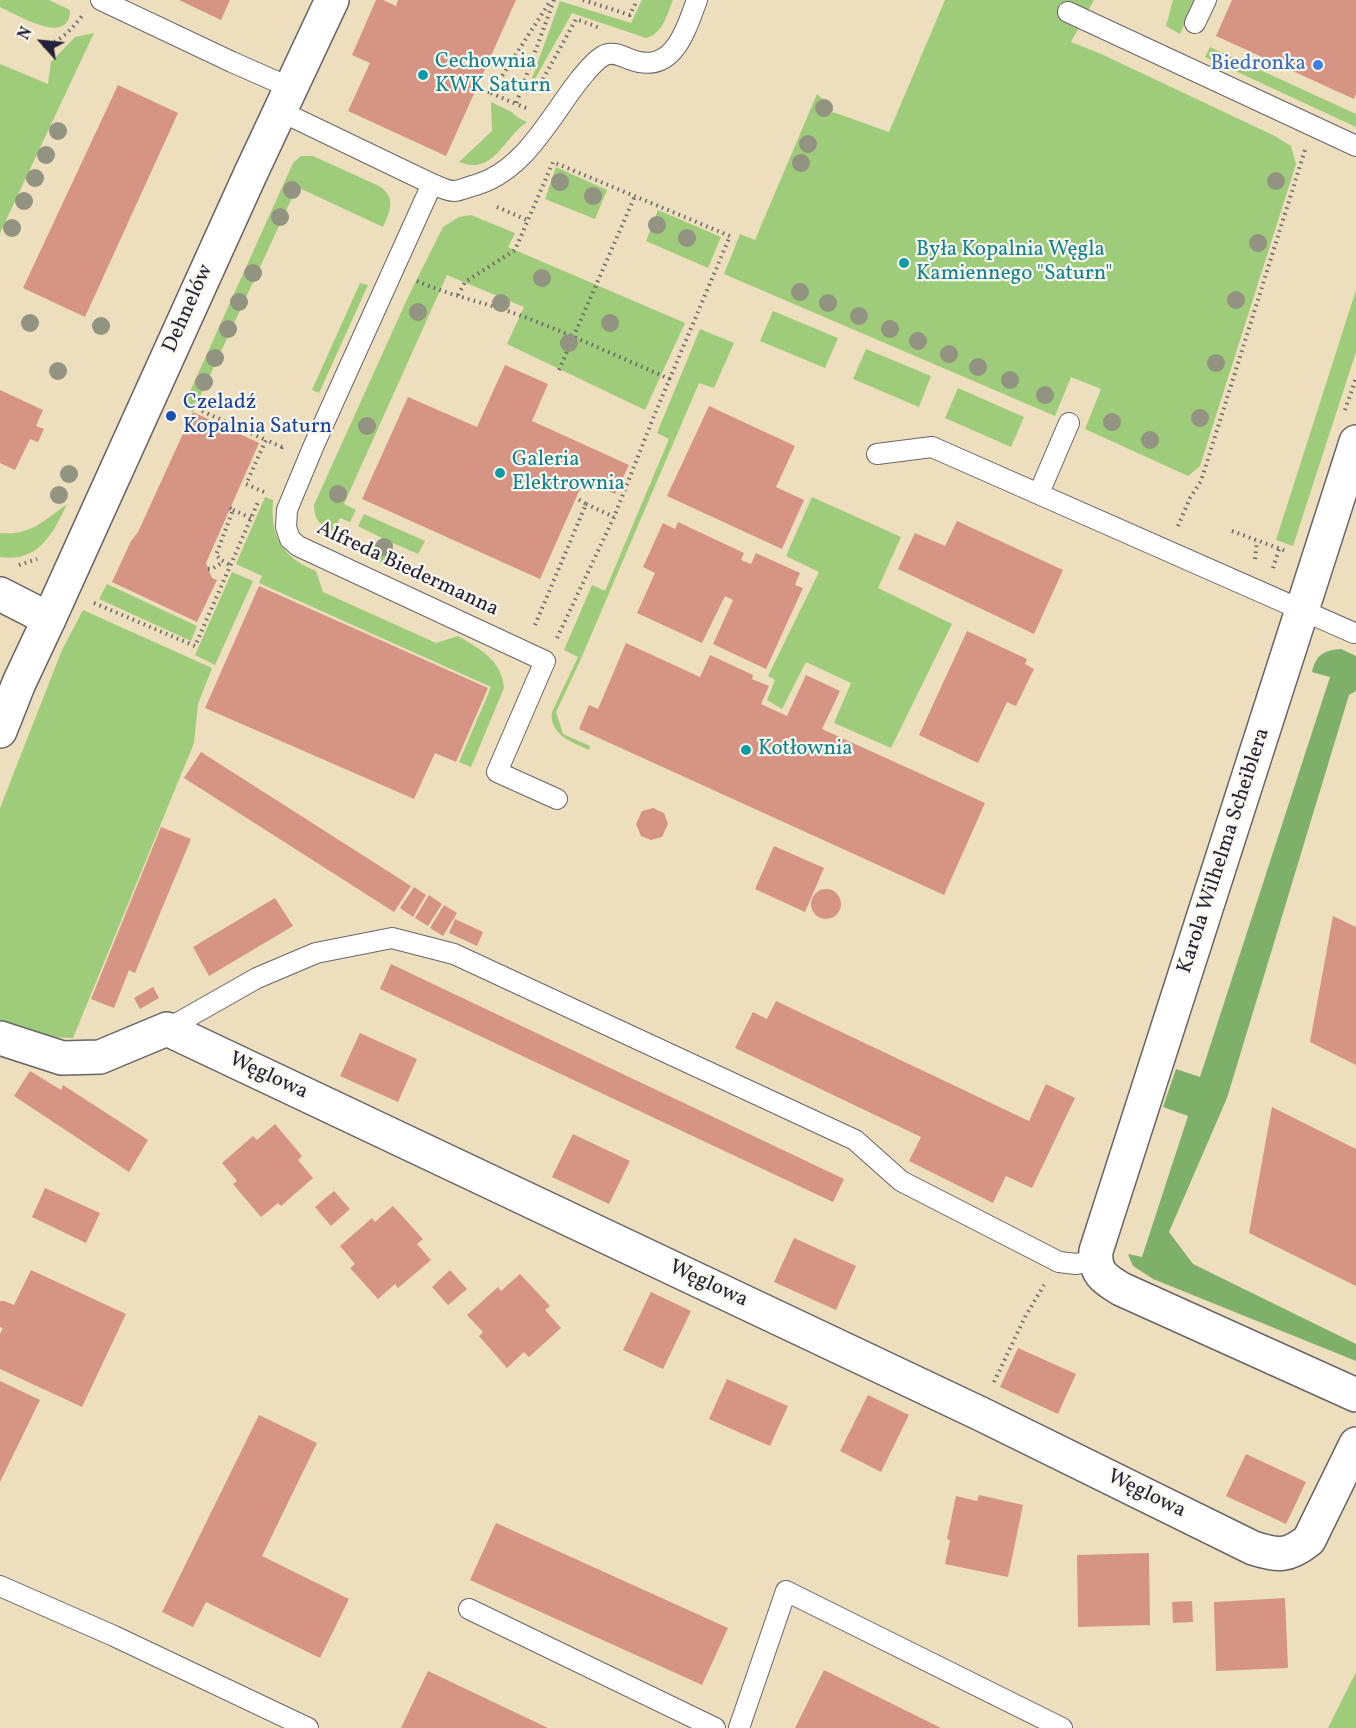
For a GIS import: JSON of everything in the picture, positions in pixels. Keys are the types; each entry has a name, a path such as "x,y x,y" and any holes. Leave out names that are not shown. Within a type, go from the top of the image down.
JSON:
{"street":[{"name":"Dehnelów","path":"0,730 19,683 332,0"},
{"name":"Karola Wilhelma Scheiblera","path":"1095,1260 1139,1086 1302,611 1356,442"},
{"path":"0,594 49,619"},
{"path":"0,1038 62,1058 100,1057 167,1029"},
{"name":"Węglowa","path":"167,1029 981,1414 1253,1548 1270,1553 1284,1553 1297,1550 1309,1540 1356,1444"},
{"path":"1095,1260 1106,1280 1121,1289 1356,1395"}],"lane":[{"path":"101,0 232,62 286,99 432,184 454,191 478,185 505,171 529,148 574,87 593,64 604,55 616,54 640,63 653,63 675,50 697,0"},
{"path":"1195,23 1206,0"},
{"path":"1068,12 1356,146"},
{"name":"Alfreda Biedermanna","path":"432,184 314,445 287,510 285,527 290,539 298,546 545,661"},
{"path":"1039,493 1069,423"},
{"path":"877,454 932,447 1354,633"},
{"path":"545,661 497,772 557,799"},
{"path":"167,1029 257,978 316,953 392,938 454,954 855,1140 901,1181 1059,1262 1076,1264 1095,1260"},
{"path":"0,1586 114,1636 308,1728"},
{"path":"739,1728 786,1591 1062,1728"},
{"path":"469,1609 715,1728"}],"path":[{"path":"491,93 551,0"},
{"path":"584,0 630,15 637,0"},
{"path":"43,46 56,43 85,12"},
{"path":"477,87 516,104"},
{"path":"1174,536 1190,498 1201,481 1306,147"},
{"path":"459,295 465,282 515,250 553,162 730,236 614,517 545,661"},
{"path":"559,370 635,196"},
{"path":"393,270 441,291 521,316 574,337 670,380"},
{"path":"202,411 282,447 285,441"},
{"path":"266,440 246,484 290,504"},
{"path":"88,600 195,646 263,491"},
{"path":"576,498 614,517"},
{"path":"535,625 586,504"},
{"path":"230,565 217,557 216,551 232,509 251,518"},
{"path":"1232,531 1279,549 1272,572"},
{"path":"208,569 224,562"},
{"path":"525,621 543,628"},
{"path":"551,630 559,633"},
{"path":"981,1414 996,1376 1025,1317 1059,1262"}],"green space":[{"path":"0,0 49,0 70,10 68,21 61,27 52,28 41,25 0,7"},
{"path":"642,0 673,0 660,28 652,36 646,38 572,13 526,95 560,1 631,23"},
{"path":"945,0 1094,0 1071,42 1275,136 1291,146 1296,164 1200,466 1188,476 1085,429 1101,389 1071,377 1055,416 724,274 740,234 755,240 817,94 833,109 830,116 833,112 889,132"},
{"path":"1173,0 1196,0 1180,34 1166,26"},
{"path":"94,33 0,233 0,64 48,84 51,62 75,37"},
{"path":"1210,47 1356,114 1356,127 1205,57"},
{"path":"491,102 527,122 490,160 471,165 459,162 492,131"},
{"path":"301,156 313,156 379,186 390,200 390,210 386,221 383,227 297,187 193,412 183,407 293,163"},
{"path":"556,167 607,190 595,219 545,199"},
{"path":"658,210 721,237 708,268 646,241"},
{"path":"471,215 515,233 508,247 685,323 645,410 507,344 524,307 447,275 344,504 356,510 350,522 340,518 334,531 319,522 315,515 314,505 409,295 443,227 459,217"},
{"path":"360,283 368,285 319,393 312,390"},
{"path":"1356,290 1356,352 1293,546 1276,540"},
{"path":"773,311 838,338 825,368 760,341"},
{"path":"700,329 734,343 714,388 699,383 556,712 563,734 590,746 589,750 563,737 554,727 552,720 552,712 578,657 564,650 592,585 605,591 669,439 657,433"},
{"path":"866,349 931,376 919,407 853,379"},
{"path":"958,388 1024,417 1011,447 945,418"},
{"path":"265,497 273,500 274,525 281,544 295,559 316,571 323,592 436,643 458,636 482,651 494,663 499,670 504,688 471,767 459,762 491,687 259,583 262,576 236,564"},
{"path":"812,497 901,537 878,588 952,624 891,748 834,723 851,683 806,662 782,709 767,700 775,680 768,676 819,572 786,556"},
{"path":"67,504 50,535 35,551 14,558 0,557 0,533 20,532 36,526"},
{"path":"364,514 425,541 418,554 393,543 383,564 372,558 382,538 358,526"},
{"path":"232,572 253,581 215,665 195,655"},
{"path":"107,584 197,626 191,641 99,599"},
{"path":"83,610 212,668 198,704 194,743 73,1038 45,1037 0,1020 0,808 62,650"},
{"path":"1341,649 1356,656 1356,691 1349,695 1227,1098 1169,1232 1193,1264 1356,1344 1356,1361 1153,1279 1133,1266 1128,1254 1142,1257 1188,1116 1163,1107 1176,1069 1200,1077 1330,677 1312,672 1314,666 1322,654 1330,650"},
{"path":"1356,1672 1356,1728 1328,1728"}],"building":[{"path":"179,0 230,0 221,20"},
{"name":"Cechownia KWK Saturn","path":"376,0 383,0 396,6 398,0 516,0 446,156 348,111 370,63 352,55"},
{"name":"Biedronka","path":"1232,0 1356,0 1356,94 1354,99 1216,36"},
{"path":"118,85 178,113 85,317 23,288"},
{"name":"Galeria Elektrownia","path":"505,365 548,384 532,421 629,465 615,494 584,480 540,579 362,499 408,397 477,427"},
{"path":"0,390 43,410 36,426 44,429 38,442 30,439 15,470 0,463"},
{"path":"709,406 795,446 776,487 804,500 782,549 667,496"},
{"path":"193,412 259,443 206,563 212,578 217,580 197,622 112,582 131,541 138,532"},
{"path":"957,521 1063,570 1034,634 898,569 915,533 945,546"},
{"path":"678,522 744,553 741,560 751,564 756,553 800,573 795,585 803,588 766,669 713,644 733,600 725,596 702,643 637,613 655,573 643,567 663,523 675,529"},
{"path":"259,586 488,688 456,762 435,753 414,799 205,708"},
{"path":"967,631 1027,659 1025,664 1034,669 1016,706 1007,702 978,763 919,735"},
{"name":"Kotłownia","path":"626,643 700,677 710,655 753,675 752,679 769,686 761,704 787,716 806,675 840,691 822,729 985,803 944,895 579,729 589,705 598,709"},
{"path":"201,752 411,886 394,912 184,778"},
{"path":"653,808 664,813 668,824 662,837 651,840 641,836 636,824 642,811"},
{"path":"161,827 191,839 135,973 129,970 114,1008 91,999"},
{"path":"774,846 824,868 805,912 755,889"},
{"path":"414,887 426,895 413,917 400,908"},
{"path":"826,889 837,893 841,904 837,915 826,919 815,915 811,904 815,893"},
{"path":"429,895 442,904 428,926 415,918"},
{"path":"275,898 293,926 209,976 193,947"},
{"path":"444,905 457,913 443,936 430,928"},
{"path":"1333,916 1356,927 1356,1065 1310,1042"},
{"path":"455,919 483,932 477,946 449,933"},
{"path":"391,964 844,1179 833,1202 380,989"},
{"path":"153,987 159,998 140,1009 134,998"},
{"path":"776,1001 1029,1121 1046,1084 1075,1098 1032,1188 1006,1176 993,1203 909,1161 921,1137 735,1048 753,1012 767,1019"},
{"path":"360,1033 417,1059 398,1102 340,1076"},
{"path":"30,1071 61,1090 63,1085 148,1140 129,1172 14,1096"},
{"path":"1272,1107 1356,1149 1356,1286 1249,1233"},
{"path":"275,1124 302,1156 298,1160 313,1178 281,1206 278,1203 261,1217 233,1184 237,1181 222,1163 253,1136 257,1140"},
{"path":"573,1134 630,1161 609,1204 552,1177"},
{"path":"45,1188 100,1213 86,1243 32,1217"},
{"path":"334,1191 350,1209 331,1226 315,1207"},
{"path":"393,1206 423,1239 417,1244 431,1260 398,1288 395,1284 378,1299 350,1268 355,1264 340,1246 372,1218 375,1222"},
{"path":"794,1238 856,1266 836,1310 774,1282"},
{"path":"31,1270 126,1314 82,1407 0,1369 0,1334 3,1328 0,1327 0,1301 14,1305"},
{"path":"450,1270 467,1289 448,1305 432,1287"},
{"path":"520,1274 550,1306 545,1310 561,1328 529,1357 524,1352 507,1368 479,1336 483,1332 467,1315 498,1287 501,1291"},
{"path":"651,1292 691,1311 663,1369 623,1350"},
{"path":"1018,1348 1076,1374 1058,1414 1000,1387"},
{"path":"727,1379 788,1406 770,1446 709,1419"},
{"path":"0,1381 40,1400 0,1482"},
{"path":"868,1395 909,1415 881,1472 840,1451"},
{"path":"259,1415 317,1443 262,1556 349,1599 320,1658 206,1602 193,1627 162,1612"},
{"path":"1246,1454 1306,1482 1286,1524 1226,1496"},
{"path":"979,1495 1023,1505 1008,1577 945,1564 950,1540 947,1539 956,1496 977,1501"},
{"path":"496,1523 728,1628 702,1685 470,1580"},
{"path":"1149,1553 1150,1625 1078,1627 1077,1555"},
{"path":"1285,1598 1288,1668 1216,1671 1214,1602"},
{"path":"1192,1601 1193,1622 1173,1623 1172,1602"},
{"path":"824,1670 941,1728 795,1728"},
{"path":"428,1671 548,1728 401,1728"}],"place":[{"name":"Biedronka","path":"1318,65"},
{"name":"Cechownia KWK Saturn","path":"423,75"},
{"name":"Była Kopalnia Węgla Kamiennego \"Saturn\"","path":"904,263"},
{"name":"Czeladź Kopalnia Saturn","path":"171,416"},
{"name":"Galeria Elektrownia","path":"500,473"},
{"name":"Kotłownia","path":"746,750"}]}
